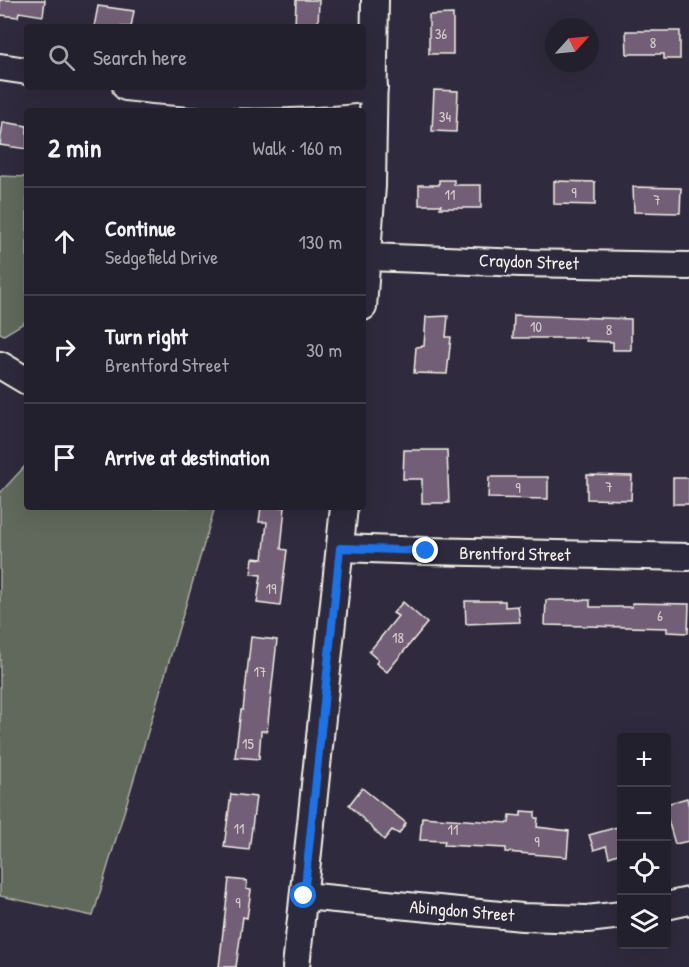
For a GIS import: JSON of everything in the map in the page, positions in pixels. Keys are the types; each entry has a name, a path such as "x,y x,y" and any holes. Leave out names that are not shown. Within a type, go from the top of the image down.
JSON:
{"street":[{"path":"366,276 372,186 375,0"},
{"path":"0,67 24,71"},
{"path":"366,89 374,88"},
{"path":"150,90 283,94 344,90"},
{"name":"Craydon Street","path":"368,256 521,263 689,266"},
{"path":"0,365 24,379"},
{"path":"296,967 344,510"},
{"name":"Brentford Street","path":"340,548 689,556"},
{"name":"Abingdon Street","path":"304,896 522,917 587,919 617,915"},
{"path":"671,905 689,901"}],"green space":[{"path":"0,176 24,177 24,323 4,335 0,333"},
{"path":"24,467 24,510 214,510 93,916 0,896 0,493"}],"building":[{"path":"0,0 45,0 43,16 19,12 18,17 0,15"},
{"path":"296,0 319,0 318,24 295,24"},
{"path":"98,6 134,11 132,24 95,24"},
{"path":"453,14 453,54 429,54 429,15"},
{"path":"626,31 680,31 680,59 664,59 664,54 627,54"},
{"path":"434,90 458,91 456,132 432,131"},
{"path":"3,122 24,126 24,149 0,145"},
{"path":"439,180 454,180 454,185 481,185 481,208 440,208 441,205 419,205 419,185 439,185"},
{"path":"554,181 595,182 595,205 554,204"},
{"path":"633,187 681,188 680,213 634,212"},
{"path":"514,315 631,319 631,350 613,350 613,342 586,341 586,338 513,338"},
{"path":"448,316 446,337 451,337 447,374 414,373 416,347 424,346 426,317"},
{"path":"404,450 447,450 449,503 422,503 422,479 403,479"},
{"path":"587,475 632,476 631,500 587,499"},
{"path":"489,477 548,477 548,499 488,498"},
{"path":"673,478 689,478 689,504 673,504"},
{"path":"261,510 285,510 281,549 287,550 280,606 257,603 261,575 251,574 253,558 263,559 267,522 259,522"},
{"path":"546,600 590,600 590,607 632,607 632,603 689,604 688,633 667,632 667,628 545,625"},
{"path":"465,601 505,601 505,607 518,606 520,622 466,624"},
{"path":"403,602 427,623 387,672 376,663 378,660 369,652 398,616 393,613"},
{"path":"251,637 277,640 267,731 261,731 259,759 235,757"},
{"path":"362,788 406,823 399,834 392,830 384,840 349,805"},
{"path":"231,794 256,797 249,850 224,847"},
{"path":"687,798 689,841 675,844 671,830 671,803"},
{"path":"521,811 535,812 535,818 538,818 537,827 569,831 567,857 506,852 506,848 444,845 445,841 420,840 422,817 509,823 510,815 521,816"},
{"path":"617,827 617,854 609,857 606,846 594,850 589,835"},
{"path":"229,879 247,881 246,889 251,890 247,918 243,917 236,967 219,967"}],"route":[{"path":"304,896 340,548 426,551"}]}
